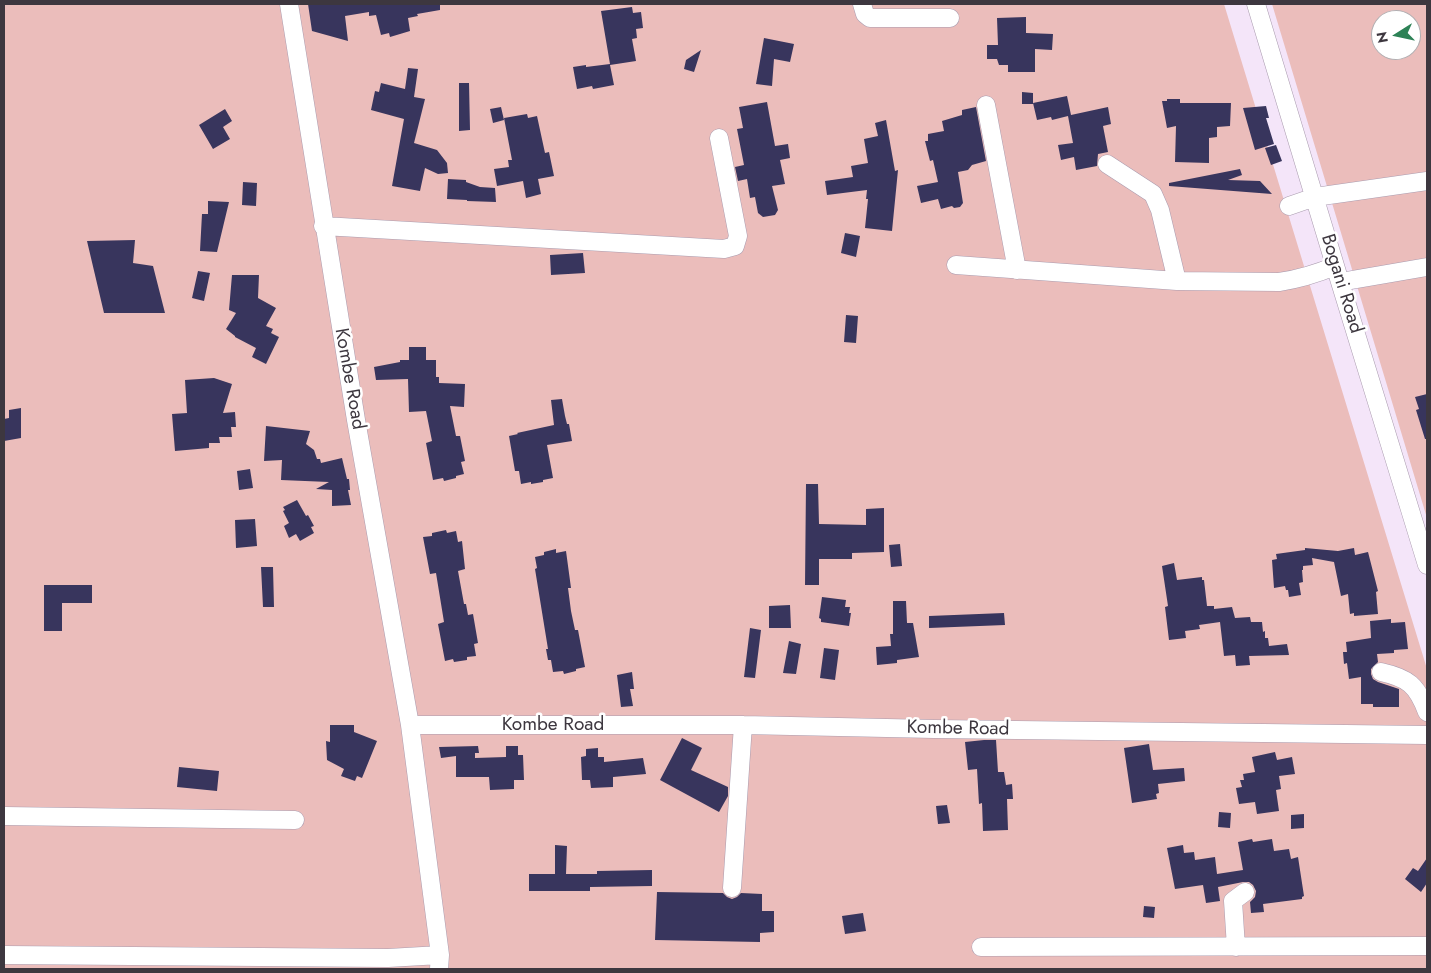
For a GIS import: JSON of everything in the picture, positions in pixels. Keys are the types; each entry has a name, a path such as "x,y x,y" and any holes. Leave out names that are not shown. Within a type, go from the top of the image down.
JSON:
{"street":[{"name":"Kombe Road","path":"289,4 323,226 410,726 561,732 743,725 1427,735"},
{"path":"862,4 864,14 870,18 950,18"},
{"name":"Bogani Road","path":"1256,4 1337,274 1424,545 1427,565"},
{"path":"986,105 1017,270"},
{"path":"323,226 724,249 735,246 738,236 719,138"},
{"path":"1107,164 1153,194 1160,210 1177,281"},
{"path":"1289,206 1315,198 1427,181"},
{"path":"956,265 1177,281 1280,282 1313,275 1427,267"},
{"path":"1381,672 1406,679 1418,694 1427,712"},
{"path":"732,888 743,725"},
{"path":"4,955 380,958 440,962 410,726"},
{"path":"4,816 295,820"},
{"path":"1236,947 1233,901 1245,892"},
{"path":"981,947 1427,946"}],"shaded area":[{"path":"4,4 1224,4 1427,669 1427,969 4,969"},
{"path":"1272,4 1427,4 1427,518"}],"building":[{"path":"308,4 440,4 440,10 417,14 418,16 408,18 410,31 390,37 389,33 381,35 376,15 369,16 369,12 345,16 348,41 312,31"},
{"path":"632,7 633,13 641,12 643,28 636,29 637,38 632,39 636,61 610,65 614,85 593,89 592,86 577,89 573,67 610,64 601,11"},
{"path":"1026,17 1026,33 1053,34 1052,50 1035,49 1035,72 1008,72 1008,65 999,65 997,59 987,59 987,45 998,45 997,18"},
{"path":"764,38 794,44 790,62 774,59 772,86 756,84"},
{"path":"701,50 694,72 684,69 686,60"},
{"path":"408,68 418,69 414,97 425,99 414,143 437,150 447,163 448,173 438,174 425,168 420,191 392,186 404,119 371,110 375,91 379,92 381,83 405,89"},
{"path":"459,83 469,83 470,130 459,131"},
{"path":"1022,92 1033,93 1033,104 1022,104"},
{"path":"1067,96 1071,115 1108,107 1111,124 1103,126 1108,152 1098,154 1097,166 1076,170 1074,157 1061,160 1058,145 1073,143 1068,116 1052,120 1051,117 1037,120 1033,103"},
{"path":"1167,99 1180,99 1180,103 1231,103 1230,126 1217,127 1217,137 1209,138 1209,163 1175,162 1176,126 1167,128 1162,101 1167,101"},
{"path":"767,102 775,146 788,144 790,158 780,160 785,184 772,186 778,210 775,215 763,217 758,213 755,197 750,198 747,179 738,181 735,167 744,165 737,129 743,128 739,107"},
{"path":"1266,106 1269,118 1266,118 1274,144 1255,150 1243,108"},
{"path":"501,107 504,120 493,123 490,109"},
{"path":"976,107 986,161 972,165 968,170 958,172 963,203 960,207 954,208 952,206 941,209 938,199 921,203 917,186 938,182 933,160 930,161 925,141 928,141 928,134 944,131 942,121 962,115 962,110"},
{"path":"225,109 232,121 223,127 230,139 213,149 199,125"},
{"path":"527,114 528,118 537,116 545,153 549,152 554,176 538,179 541,194 526,198 523,181 497,186 494,169 509,167 508,160 512,160 504,118"},
{"path":"886,120 895,171 898,170 892,231 865,228 867,190 827,195 825,181 853,177 851,166 868,163 864,139 878,136 875,123"},
{"path":"1276,145 1282,161 1271,165 1265,148"},
{"path":"1240,169 1242,175 1228,180 1260,181 1272,194 1169,186 1169,183"},
{"path":"448,179 466,180 466,182 480,187 495,188 496,202 447,199"},
{"path":"243,182 257,183 256,206 242,205"},
{"path":"208,201 229,202 217,252 200,251 202,214 208,214"},
{"path":"845,233 860,236 856,257 841,253"},
{"path":"135,240 133,263 153,266 165,313 104,313 87,241"},
{"path":"583,253 585,273 551,275 550,255"},
{"path":"198,271 210,273 204,301 192,298"},
{"path":"232,275 259,275 258,298 276,308 266,326 273,329 271,333 279,337 266,364 252,357 256,348 235,337 226,329 236,313 229,310"},
{"path":"846,315 858,316 856,343 844,342"},
{"path":"409,347 426,347 426,360 436,360 436,377 439,377 439,383 465,384 464,407 450,406 456,436 460,436 465,461 461,462 464,474 456,476 456,478 444,481 443,478 433,480 426,443 432,441 426,411 409,412 408,379 376,380 374,367 400,362 400,360 409,360"},
{"path":"214,378 232,384 223,413 235,412 236,427 231,427 232,437 219,437 220,443 209,443 209,448 175,451 172,414 187,413 185,380"},
{"path":"1427,394 1427,439 1425,439 1416,410 1419,409 1415,397"},
{"path":"562,399 572,441 547,445 553,478 543,480 543,482 521,484 519,471 515,471 509,436 554,425 551,400"},
{"path":"21,408 21,438 4,441 4,419 9,418 9,410"},
{"path":"266,426 310,431 306,444 314,450 317,459 320,459 321,463 342,458 347,479 349,479 350,490 348,490 351,505 332,506 332,490 316,489 329,482 281,480 282,460 264,461"},
{"path":"250,469 253,488 239,490 237,471"},
{"path":"806,484 818,484 819,524 866,525 866,509 884,508 884,552 852,553 852,559 819,559 819,585 805,585"},
{"path":"297,500 314,526 311,527 314,533 300,541 296,534 289,538 284,526 289,523 283,507"},
{"path":"255,519 257,546 236,548 235,520"},
{"path":"446,530 447,533 456,531 458,542 462,541 465,569 458,571 464,604 466,604 468,615 473,614 478,643 474,644 476,656 454,662 453,659 445,661 438,624 444,622 436,573 430,574 423,537 432,536 432,533"},
{"path":"900,544 902,566 891,567 889,545"},
{"path":"1305,548 1338,551 1354,548 1355,555 1368,552 1378,591 1376,592 1378,614 1354,616 1354,613 1350,614 1348,594 1341,596 1334,562 1312,558 1313,565 1303,566 1303,582 1299,583 1301,595 1289,597 1285,586 1274,588 1272,560 1277,559 1276,554 1305,550"},
{"path":"556,549 556,553 566,551 571,588 568,588 571,611 575,630 578,630 585,667 564,674 563,671 553,672 551,660 548,660 546,649 548,649 535,569 537,568 535,557"},
{"path":"1174,563 1177,580 1202,577 1207,606 1214,606 1214,609 1232,607 1235,618 1250,617 1251,622 1262,622 1263,632 1265,631 1265,638 1268,638 1269,646 1287,644 1289,655 1249,656 1250,665 1236,666 1235,655 1224,656 1220,622 1199,625 1200,629 1185,631 1186,638 1169,640 1165,607 1168,606 1162,566"},
{"path":"261,567 273,567 274,607 263,607"},
{"path":"44,585 92,585 92,603 62,603 62,631 44,631"},
{"path":"822,597 846,600 845,607 850,607 849,613 851,613 849,626 821,622 819,618"},
{"path":"893,601 906,601 907,623 913,623 919,657 897,660 897,663 877,665 876,647 891,646 890,634 893,634"},
{"path":"790,605 791,628 769,628 769,606"},
{"path":"1004,613 1005,625 929,628 929,616"},
{"path":"1391,619 1391,623 1405,622 1408,649 1394,650 1394,653 1377,654 1378,662 1371,669 1371,674 1373,679 1378,682 1399,689 1399,707 1373,707 1373,704 1361,704 1361,677 1349,679 1347,663 1344,664 1343,652 1347,652 1346,642 1371,638 1370,621"},
{"path":"750,628 761,630 755,678 744,677"},
{"path":"789,641 801,644 796,674 783,673"},
{"path":"824,648 839,650 835,680 820,678"},
{"path":"632,672 634,689 630,689 633,706 621,707 617,675"},
{"path":"330,725 354,725 354,732 377,741 362,778 357,776 355,781 341,776 344,769 327,760 326,741 330,742"},
{"path":"682,738 702,748 691,770 728,787 728,796 719,812 660,780"},
{"path":"996,740 998,772 1004,772 1006,785 1012,784 1013,799 1007,799 1008,830 983,831 982,803 979,804 977,769 968,770 965,742"},
{"path":"1149,744 1153,770 1184,768 1185,781 1158,784 1159,793 1156,794 1157,799 1132,803 1124,748"},
{"path":"478,746 479,753 475,753 475,758 506,757 506,746 518,746 518,755 523,755 524,780 514,780 514,789 490,790 489,777 456,777 456,756 441,758 439,747"},
{"path":"598,748 598,757 604,757 604,762 643,758 646,774 613,777 613,787 591,788 590,780 582,780 581,757 586,756 586,749"},
{"path":"1275,752 1277,760 1292,757 1295,774 1279,776 1281,789 1276,790 1279,811 1257,814 1255,802 1239,804 1236,788 1242,787 1240,780 1244,780 1243,774 1255,772 1252,757"},
{"path":"179,767 219,771 217,791 177,787"},
{"path":"947,805 950,823 938,824 936,806"},
{"path":"1219,812 1231,813 1230,828 1218,827"},
{"path":"1304,814 1304,828 1291,829 1291,815"},
{"path":"1252,839 1253,842 1272,839 1274,851 1289,849 1291,859 1298,857 1304,896 1302,899 1263,904 1264,912 1251,913 1250,902 1255,897 1256,891 1249,882 1218,887 1220,901 1206,903 1203,885 1175,889 1167,848 1183,845 1184,853 1194,852 1195,860 1215,857 1217,874 1243,870 1238,842"},
{"path":"555,845 567,846 566,874 597,874 597,871 652,870 652,886 590,887 590,891 529,891 529,874 555,874"},
{"path":"1427,858 1427,883 1421,892 1405,879 1413,868 1418,871"},
{"path":"657,892 723,893 732,899 741,893 762,894 762,911 774,911 774,932 760,933 760,942 655,940"},
{"path":"1144,906 1155,907 1154,918 1143,917"},
{"path":"863,913 866,931 845,934 842,916"}]}
